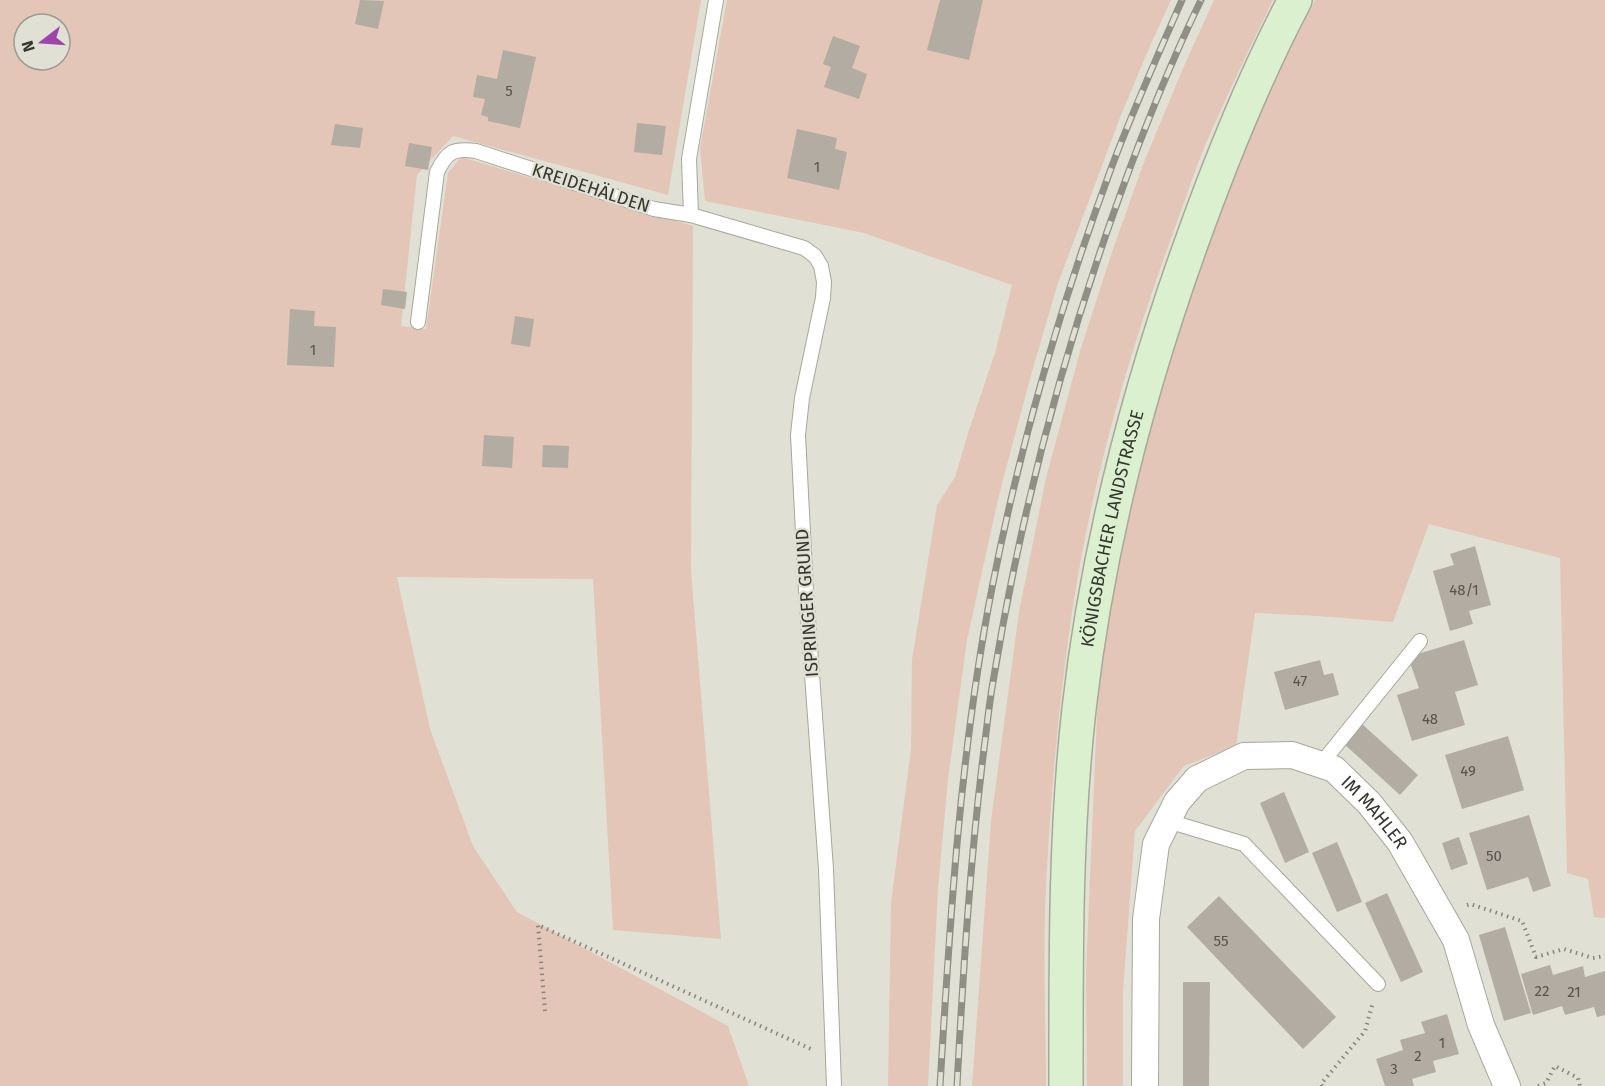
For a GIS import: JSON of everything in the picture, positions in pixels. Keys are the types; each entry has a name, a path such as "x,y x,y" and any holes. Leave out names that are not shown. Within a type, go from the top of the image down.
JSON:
{"main road":[{"name":"KÖNIGSBACHER LANDSTRASSE","path":"1066,1086 1068,907 1073,774 1087,648 1114,506 1131,434 1179,277 1208,196 1258,75 1295,0"}],"street":[{"name":"IM MAHLER","path":"1145,1086 1146,919 1156,844 1177,802 1197,779 1244,756 1292,755 1334,769 1369,803 1400,842 1456,940 1481,1025 1507,1086"}],"lane":[{"path":"691,215 689,159 716,0"},
{"name":"KREIDEHÄLDEN","path":"418,322 437,172 442,161 452,152 461,149 476,151 654,209 691,215"},
{"name":"ISPRINGER GRUND","path":"691,215 804,248 815,256 821,266 824,282 823,298 807,371 798,435 806,591 826,869 834,1086"},
{"path":"1321,764 1420,641"},
{"path":"1168,821 1244,844 1378,984"}],"path":[{"path":"1439,911 1470,904 1522,921 1536,957 1564,949 1593,958 1605,956"},
{"path":"544,1011 538,925 834,1060"},
{"path":"1322,1086 1321,1084 1365,1031 1378,984"},
{"path":"1538,1086 1546,1083 1555,1066 1578,1078 1580,1086"}],"shaded area":[{"path":"0,0 701,0 668,195 453,136 417,175 401,326 426,329 448,173 461,157 693,226 691,571 721,939 613,930 593,579 397,577 430,729 473,846 517,912 728,1026 749,1086 0,1086"},
{"path":"727,0 1171,0 1121,115 1057,286 999,495 967,640 948,779 938,889 928,1086 888,1086 891,903 911,749 912,660 937,505 955,477 995,353 1012,285 864,233 705,201 700,149"},
{"path":"1214,0 1273,0 1206,143 1156,280 1112,424 1088,521 1066,655 1051,802 1044,933 1046,1086 972,1086 991,821 1019,612 1046,478 1081,348 1112,252 1144,162"},
{"path":"1315,0 1605,0 1605,918 1594,917 1588,879 1567,873 1560,558 1429,524 1393,622 1255,613 1236,746 1184,766 1135,831 1123,991 1123,1086 1087,1086 1086,971 1100,646 1169,345 1257,118"}],"building":[{"path":"360,0 384,1 378,29 355,24"},
{"path":"940,0 983,0 969,60 927,50"},
{"path":"833,36 860,46 852,68 867,74 859,99 824,87 831,67 823,64"},
{"path":"503,50 536,57 520,128 488,121 488,117 481,115 485,99 473,97 477,75 497,79"},
{"path":"637,123 666,126 662,155 634,152"},
{"path":"335,124 363,128 360,148 331,145"},
{"path":"797,129 837,138 835,149 847,152 839,190 787,178"},
{"path":"409,143 432,147 428,170 405,166"},
{"path":"383,289 407,292 405,309 381,305"},
{"path":"290,309 315,311 314,326 336,327 334,367 287,365"},
{"path":"515,316 534,319 530,347 511,344"},
{"path":"484,435 514,437 512,468 482,466"},
{"path":"543,445 569,446 568,468 542,467"},
{"path":"1475,546 1491,605 1469,611 1473,624 1450,631 1433,571 1454,565 1450,554"},
{"path":"1464,640 1478,685 1455,692 1465,725 1412,741 1397,695 1419,688 1408,657"},
{"path":"1320,660 1324,675 1333,673 1339,695 1285,710 1274,672"},
{"path":"1361,723 1418,775 1400,795 1343,743"},
{"path":"1508,736 1524,790 1462,809 1445,755"},
{"path":"1284,792 1309,852 1285,863 1260,803"},
{"path":"1529,815 1551,886 1533,892 1528,877 1487,890 1469,833"},
{"path":"1459,837 1468,864 1451,870 1442,843"},
{"path":"1337,842 1362,902 1337,912 1312,853"},
{"path":"1387,893 1423,972 1401,982 1365,903"},
{"path":"1219,896 1336,1017 1303,1049 1187,927"},
{"path":"1505,927 1531,1013 1504,1021 1479,935"},
{"path":"1550,965 1553,975 1583,966 1585,977 1605,971 1605,1015 1597,1017 1594,1007 1565,1015 1562,1006 1533,1015 1521,974"},
{"path":"1183,982 1210,982 1209,1086 1183,1086"},
{"path":"1447,1014 1459,1054 1433,1061 1436,1072 1412,1079 1414,1086 1385,1086 1376,1059 1403,1050 1400,1040 1425,1033 1421,1022"}],"railway":[{"path":"940,1086 952,898 964,774 981,650 1003,534 1043,375 1093,218 1120,145 1182,0"},
{"path":"957,1086 964,959 979,791 988,715 1016,559 1061,377 1098,257 1147,123 1201,0"}]}
